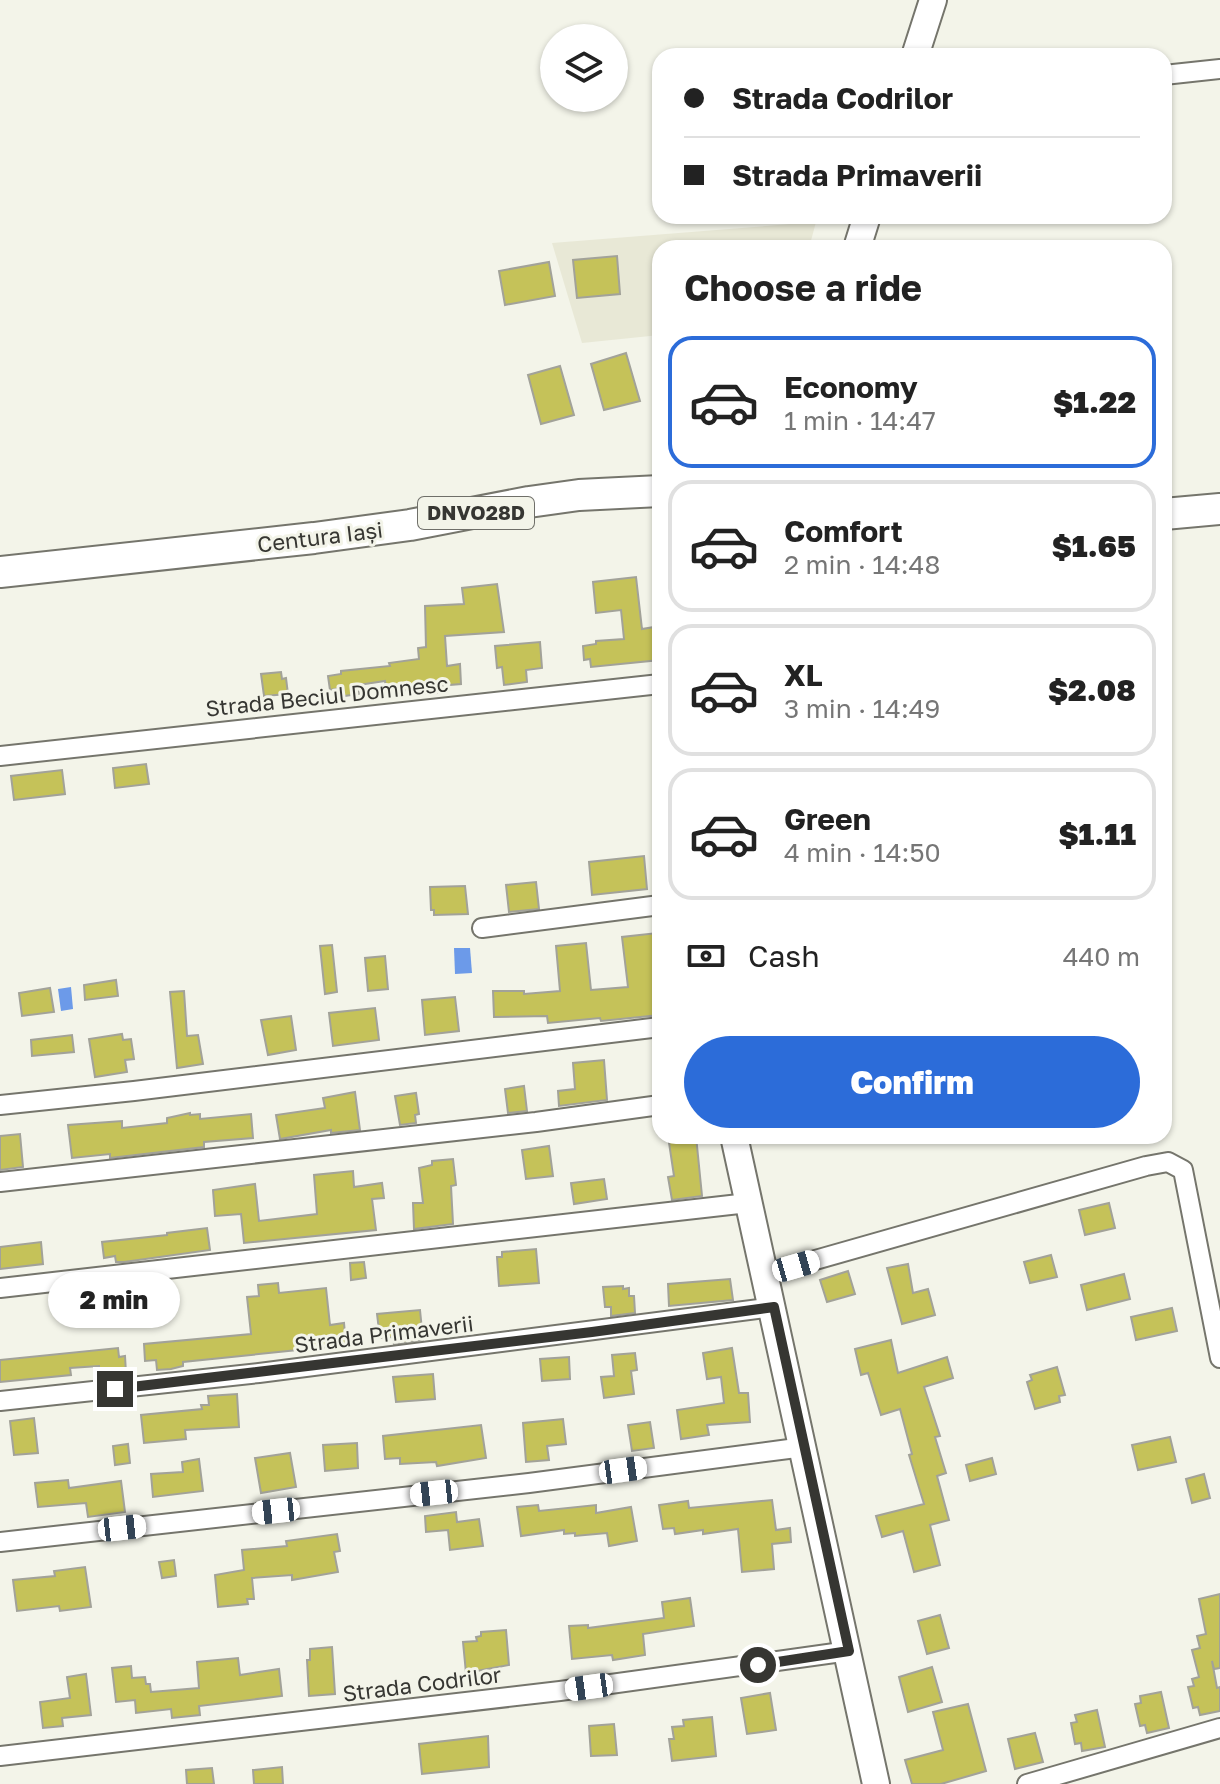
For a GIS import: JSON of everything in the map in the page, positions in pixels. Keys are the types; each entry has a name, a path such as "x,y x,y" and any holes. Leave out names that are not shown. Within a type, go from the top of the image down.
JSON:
{"main road":[{"path":"918,48 933,0"},
{"name":"Centura Iași","path":"0,572 301,540 607,492 652,494"},
{"path":"1172,513 1220,509"},
{"path":"736,1144 774,1307 876,1784"}],"street":[{"path":"1172,74 1220,69"},
{"name":"Strada Beciul Domnesc","path":"0,756 652,685"},
{"path":"482,928 652,906"},
{"path":"0,1105 652,1028"},
{"path":"0,1182 385,1140 652,1106"},
{"path":"766,1274 1168,1162 1183,1170 1220,1358"},
{"path":"0,1288 748,1203"},
{"name":"Strada Primaverii","path":"0,1401 291,1369 774,1307"},
{"path":"0,1542 529,1483 804,1447"},
{"name":"Strada Codrilor","path":"0,1756 530,1695 849,1651"},
{"path":"1027,1784 1220,1728"}],"shaded area":[{"path":"815,224 811,240 652,240 652,336 582,343 552,243"}],"water":[{"path":"454,948 470,948 472,973 455,974"},
{"path":"71,987 73,1009 61,1011 58,989"}],"building":[{"path":"617,256 620,294 577,298 573,260"},
{"path":"549,262 555,296 505,305 499,271"},
{"path":"626,353 640,401 604,410 591,364"},
{"path":"560,366 574,415 541,424 528,375"},
{"path":"636,577 642,629 652,627 652,661 591,667 590,659 584,660 583,646 596,644 596,641 624,639 621,610 596,613 593,582"},
{"path":"497,584 504,632 445,636 447,666 460,664 461,684 437,686 437,693 422,694 421,688 387,693 385,681 358,685 359,694 337,697 336,689 330,690 328,676 341,674 341,671 390,666 389,663 419,659 418,648 426,647 425,606 464,604 462,588"},
{"path":"540,642 542,668 526,670 527,682 504,685 502,667 497,668 495,646"},
{"path":"281,672 282,679 286,678 288,694 264,696 261,674"},
{"path":"146,764 149,784 115,788 113,768"},
{"path":"62,770 65,794 14,800 11,776"},
{"path":"644,856 647,889 592,895 589,862"},
{"path":"536,882 539,909 509,912 506,885"},
{"path":"465,886 468,914 434,915 430,887"},
{"path":"652,934 652,1016 548,1023 547,1016 494,1017 493,991 524,991 524,994 560,991 556,946 586,943 591,990 628,987 622,937"},
{"path":"332,945 337,992 325,994 320,946"},
{"path":"385,956 388,989 368,991 365,958"},
{"path":"116,980 118,996 85,1000 84,985"},
{"path":"50,988 54,1012 22,1016 19,993"},
{"path":"184,991 187,1036 198,1035 203,1064 177,1068 170,992"},
{"path":"455,997 459,1031 425,1035 422,1000"},
{"path":"375,1008 379,1040 333,1046 329,1013"},
{"path":"291,1016 296,1050 268,1055 261,1020"},
{"path":"122,1034 123,1040 131,1039 134,1059 125,1060 127,1072 95,1077 89,1039"},
{"path":"72,1035 74,1052 32,1056 31,1040"},
{"path":"604,1060 607,1100 559,1106 558,1091 575,1089 573,1063"},
{"path":"524,1086 527,1111 508,1113 505,1089"},
{"path":"355,1092 360,1130 331,1133 331,1130 280,1139 276,1115 325,1108 323,1098"},
{"path":"416,1093 419,1114 415,1115 416,1123 400,1125 395,1096"},
{"path":"200,1114 200,1119 251,1114 253,1138 204,1142 204,1147 110,1158 110,1154 72,1158 68,1125 122,1121 122,1128 167,1123 167,1118"},
{"path":"20,1134 23,1167 0,1170 0,1136"},
{"path":"669,1144 697,1144 702,1196 672,1200 668,1177 674,1176"},
{"path":"549,1146 553,1176 526,1179 522,1150"},
{"path":"453,1159 456,1185 451,1186 453,1224 414,1229 413,1203 423,1203 419,1168 432,1165 432,1161"},
{"path":"353,1171 354,1187 382,1183 384,1198 372,1199 376,1230 244,1243 241,1214 215,1216 213,1190 255,1184 259,1221 317,1214 314,1175"},
{"path":"604,1179 607,1199 574,1204 571,1183"},
{"path":"1109,1203 1115,1228 1085,1235 1079,1210"},
{"path":"207,1228 210,1250 124,1262 116,1262 115,1256 104,1258 102,1242"},
{"path":"41,1242 43,1264 0,1269 0,1247"},
{"path":"536,1249 539,1283 499,1286 497,1257 502,1257 502,1252"},
{"path":"1051,1255 1057,1277 1030,1283 1024,1262"},
{"path":"364,1262 366,1278 351,1280 350,1263"},
{"path":"908,1264 913,1293 928,1289 935,1315 902,1324 887,1268"},
{"path":"848,1271 855,1294 827,1302 820,1280"},
{"path":"1124,1274 1130,1299 1087,1310 1081,1285"},
{"path":"730,1279 733,1300 669,1306 668,1284"},
{"path":"278,1283 279,1293 326,1288 330,1325 344,1323 346,1345 183,1362 183,1366 171,1369 157,1370 156,1360 145,1361 144,1344 251,1334 247,1297 259,1296 258,1285"},
{"path":"623,1286 623,1289 629,1288 629,1296 634,1296 635,1313 611,1316 611,1307 605,1307 603,1287"},
{"path":"1172,1308 1177,1331 1136,1340 1131,1317"},
{"path":"420,1310 423,1340 394,1344 393,1337 380,1338 377,1314"},
{"path":"891,1340 898,1373 947,1357 953,1378 924,1387 940,1436 935,1437 946,1473 937,1476 949,1520 930,1525 940,1565 914,1572 903,1531 882,1537 876,1516 924,1504 909,1455 912,1454 900,1409 881,1415 868,1373 861,1375 855,1349"},
{"path":"118,1348 119,1357 125,1356 126,1373 99,1376 99,1366 70,1368 71,1375 0,1382 0,1360"},
{"path":"732,1348 739,1393 748,1393 750,1422 707,1425 709,1435 681,1439 677,1410 724,1403 721,1377 707,1379 703,1353"},
{"path":"635,1353 637,1370 631,1371 634,1394 604,1398 601,1377 614,1376 612,1355"},
{"path":"569,1357 570,1379 542,1381 540,1359"},
{"path":"1057,1367 1065,1395 1059,1396 1060,1402 1035,1409 1027,1382 1032,1380 1030,1375"},
{"path":"433,1374 435,1399 396,1402 393,1377"},
{"path":"237,1394 239,1427 185,1430 186,1439 144,1443 141,1415 202,1409 201,1405 209,1405 208,1396"},
{"path":"34,1418 38,1453 14,1455 10,1421"},
{"path":"563,1419 566,1444 547,1446 549,1460 526,1462 523,1423"},
{"path":"650,1422 654,1448 632,1451 628,1425"},
{"path":"481,1425 486,1458 437,1466 436,1462 400,1464 400,1458 385,1459 383,1436"},
{"path":"1170,1437 1176,1462 1138,1470 1132,1445"},
{"path":"357,1443 358,1468 325,1471 323,1445"},
{"path":"128,1444 130,1463 115,1465 113,1446"},
{"path":"290,1453 296,1487 261,1493 255,1458"},
{"path":"992,1458 996,1474 970,1481 966,1465"},
{"path":"199,1459 203,1491 153,1497 151,1474 183,1472 182,1462"},
{"path":"1204,1474 1210,1498 1192,1503 1186,1479"},
{"path":"68,1480 69,1488 121,1481 125,1512 88,1517 86,1503 38,1507 35,1483"},
{"path":"772,1500 776,1530 790,1528 791,1542 772,1544 774,1569 742,1572 738,1529 675,1534 674,1528 663,1529 659,1505 688,1501 689,1508"},
{"path":"538,1505 539,1511 596,1505 596,1513 631,1507 637,1541 609,1546 607,1533 575,1536 575,1533 564,1534 564,1530 521,1536 517,1507"},
{"path":"456,1512 457,1522 479,1519 483,1546 450,1550 448,1530 426,1532 425,1516"},
{"path":"337,1534 340,1551 334,1552 338,1572 292,1580 292,1575 252,1578 254,1599 247,1599 248,1604 218,1607 215,1575 244,1570 242,1550 287,1546 286,1541"},
{"path":"174,1560 176,1576 162,1578 159,1562"},
{"path":"85,1567 91,1607 60,1611 59,1606 17,1611 13,1580 55,1576 54,1571"},
{"path":"1220,1594 1220,1668 1214,1669 1212,1661 1217,1688 1220,1687 1220,1711 1200,1715 1198,1707 1193,1708 1188,1687 1194,1686 1192,1679 1199,1677 1192,1650 1200,1648 1197,1636 1206,1634 1199,1599"},
{"path":"690,1598 694,1626 643,1634 645,1655 613,1660 612,1655 572,1659 569,1626 588,1625 588,1628 664,1618 662,1602"},
{"path":"940,1615 949,1648 927,1654 918,1621"},
{"path":"506,1630 509,1665 466,1673 463,1642 477,1641 476,1637 481,1636 481,1632"},
{"path":"332,1647 335,1694 309,1696 307,1660 310,1660 310,1649"},
{"path":"238,1658 240,1675 279,1669 282,1696 199,1706 200,1715 172,1718 171,1709 136,1713 135,1700 116,1702 112,1668 131,1666 132,1678 145,1677 151,1692 199,1688 197,1662"},
{"path":"932,1667 942,1702 908,1712 899,1677"},
{"path":"86,1674 91,1715 62,1718 63,1726 43,1728 40,1702 70,1698 67,1677"},
{"path":"1161,1692 1169,1728 1147,1733 1145,1725 1140,1726 1135,1704 1141,1703 1140,1696"},
{"path":"770,1693 776,1730 747,1734 741,1698"},
{"path":"968,1704 986,1771 941,1784 912,1784 905,1760 943,1750 933,1712"},
{"path":"1097,1710 1105,1747 1082,1751 1081,1743 1075,1744 1071,1723 1077,1722 1075,1715"},
{"path":"712,1717 716,1756 672,1761 669,1739 674,1739 672,1727 684,1726 683,1720"},
{"path":"614,1724 617,1755 591,1756 589,1726"},
{"path":"1035,1733 1043,1762 1015,1769 1008,1739"},
{"path":"488,1736 489,1767 422,1774 419,1744"},
{"path":"282,1767 283,1784 254,1784 253,1770"},
{"path":"212,1768 214,1784 187,1784 186,1770"}],"route":[{"path":"115,1389 774,1307 849,1651 758,1665"}]}
